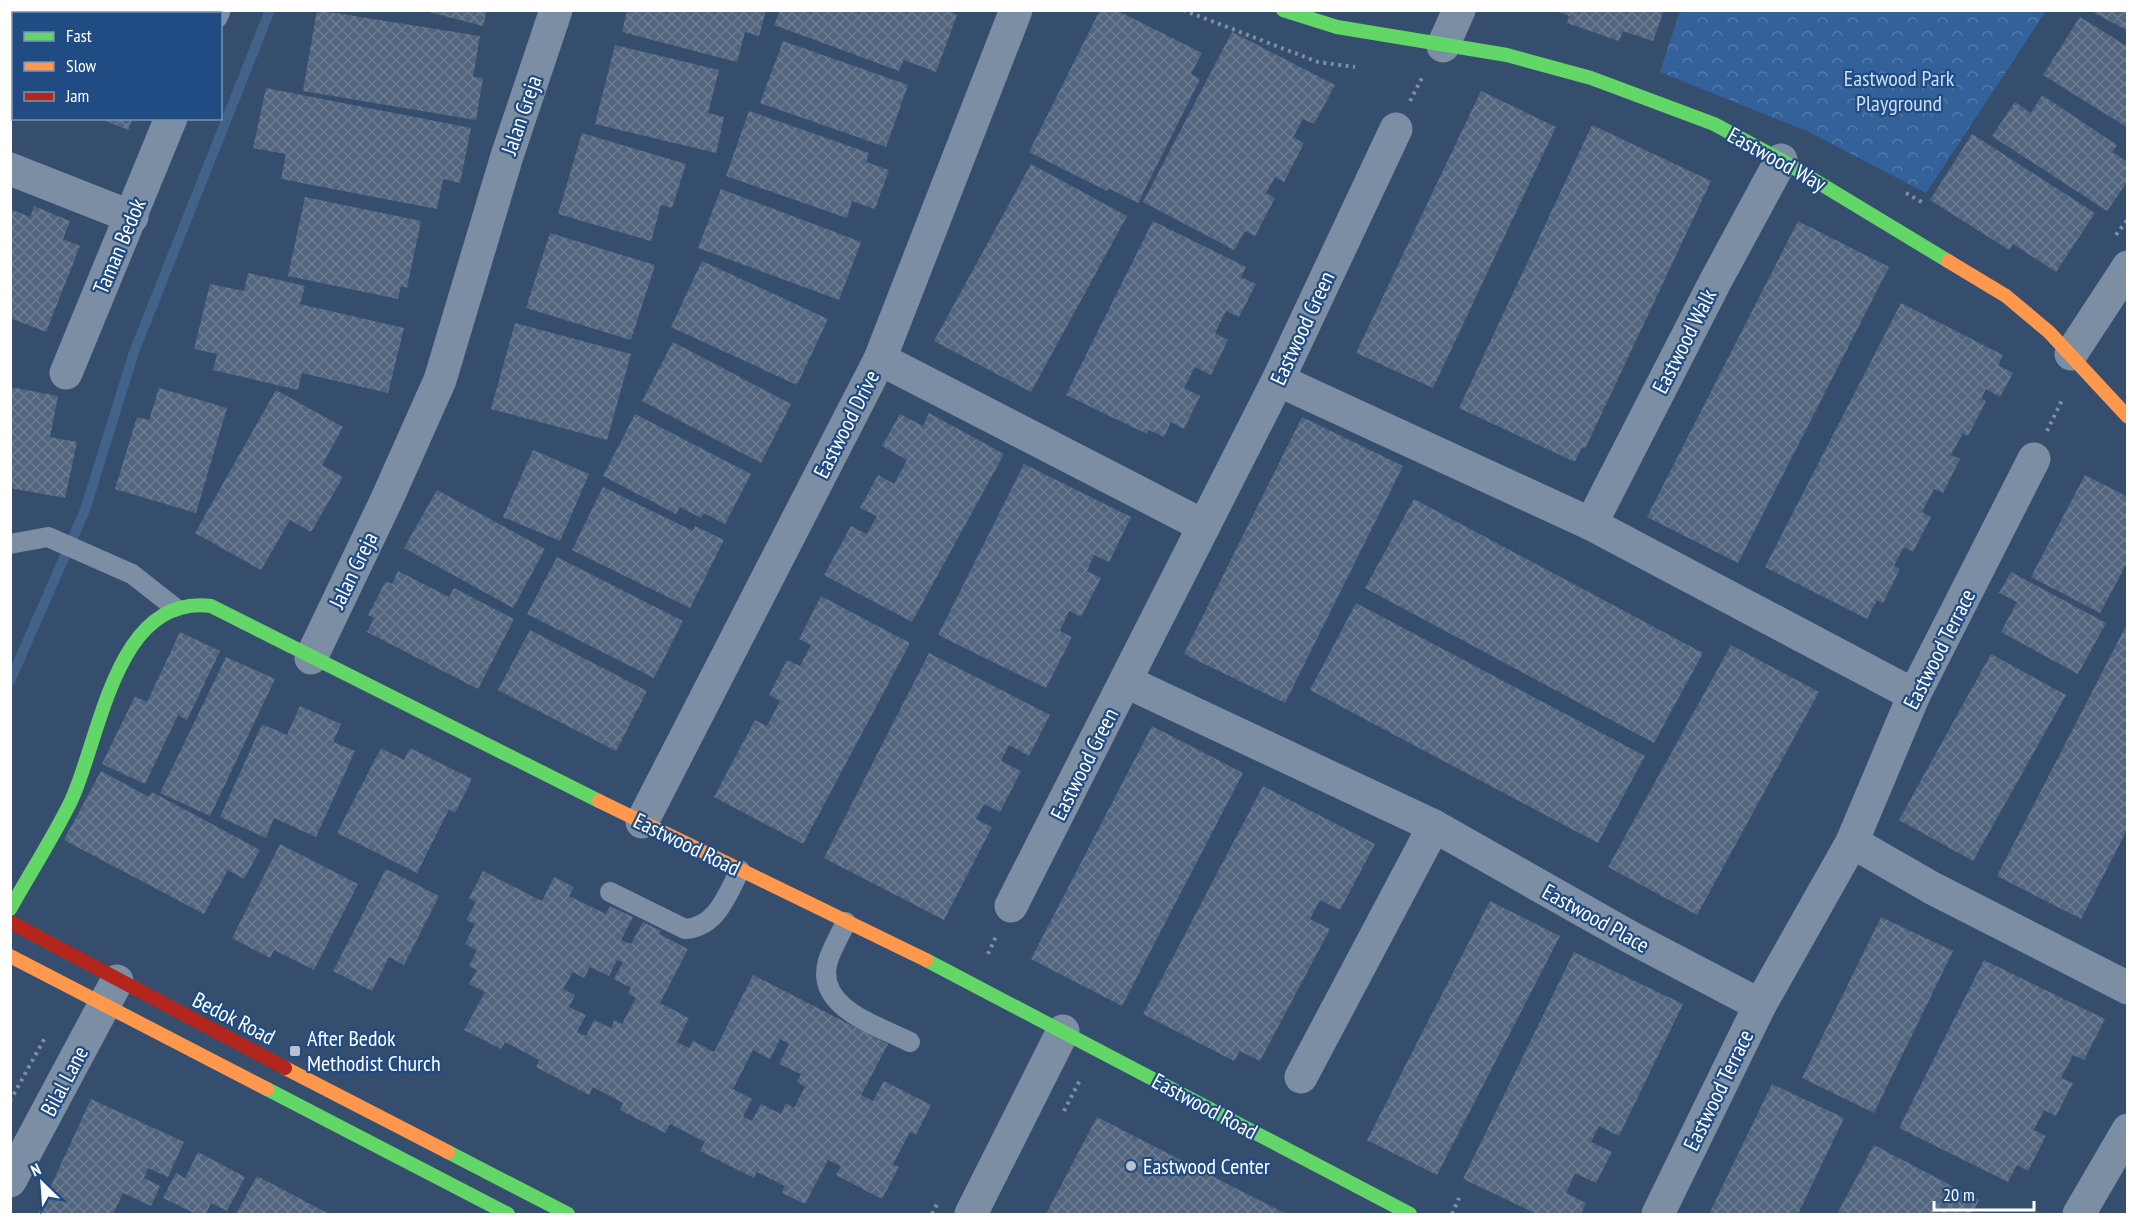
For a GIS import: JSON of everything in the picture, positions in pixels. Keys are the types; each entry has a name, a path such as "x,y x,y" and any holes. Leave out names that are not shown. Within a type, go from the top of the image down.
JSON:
{"street":[{"name":"Jalan Greja","path":"311,658 387,499 440,380 507,156 556,10"},
{"name":"Eastwood Drive","path":"642,822 880,359 1016,10"},
{"name":"Eastwood Way","path":"1283,10 1337,27 1507,55 1591,78 1714,124 1781,160 1979,278 2025,310 2071,354 2127,417"},
{"path":"1443,46 1459,10"},
{"name":"Taman Bedok","path":"66,373 170,120"},
{"name":"Eastwood Green","path":"1011,906 1278,380 1396,129"},
{"name":"Eastwood Walk","path":"1591,524 1715,282 1781,160"},
{"path":"10,169 132,217"},
{"path":"2071,354 2127,267"},
{"path":"880,359 1204,526"},
{"path":"1278,380 1591,524 1914,694"},
{"name":"Eastwood Terrace","path":"1658,1215 1760,1005 1852,842 1914,694 2034,459"},
{"path":"10,909 71,800 122,662 148,626 174,607 185,603 211,606 311,658"},
{"name":"Eastwood Road","path":"311,658 1063,1031 1410,1215"},
{"name":"Eastwood Place","path":"1126,681 1434,826 1630,937 1760,1005"},
{"path":"1301,1077 1434,826"},
{"path":"1852,842 1932,888 2127,988"},
{"name":"Bedok Road","path":"10,922 110,994 508,1215"},
{"name":"Bedok Road","path":"10,956 110,994 568,1215"},
{"name":"Bilal Lane","path":"10,1181 110,994"},
{"path":"970,1215 1063,1031"},
{"path":"2079,1215 2127,1130"}],"lane":[{"path":"10,544 48,537 132,574 174,607"},
{"path":"610,892 686,929 696,928 708,923 717,912 740,870"},
{"path":"846,922 828,962 830,991 843,1008 910,1042"}],"path":[{"path":"1183,10 1318,62 1367,68"},
{"path":"1416,74 1435,77"},
{"path":"2056,390 2071,405"},
{"path":"1452,1215 1459,1198"}],"green space":[{"name":"Eastwood Park Playground","path":"1680,10 2046,11 1926,193 1807,131 1660,72"}],"building":[{"path":"10,10 29,12 12,12 12,112 10,112"},
{"path":"317,10 480,36 473,77 483,78 476,120 303,91"},
{"path":"421,10 487,10 483,26"},
{"path":"627,10 766,10 759,36 745,32 737,62 622,32"},
{"path":"780,10 945,10 957,15 936,72 904,60 899,71 774,25"},
{"path":"1100,10 1116,10 1202,53 1191,74 1200,79 1138,203 1108,188 1107,191 1029,152"},
{"path":"1554,10 1664,10 1653,41 1623,31 1619,41 1567,23 1569,16"},
{"path":"2089,10 2128,10 2128,31"},
{"path":"2080,17 2128,47 2128,128 2043,75"},
{"path":"1232,32 1335,85 1314,124 1303,119 1293,137 1304,143 1284,182 1275,177 1266,193 1275,198 1255,236 1245,231 1234,250 1143,202"},
{"path":"783,41 908,85 886,147 760,103"},
{"path":"615,45 719,70 708,113 724,117 716,153 595,124"},
{"path":"266,88 471,128 460,183 443,179 437,209 281,179 286,154 253,148"},
{"path":"1481,91 1556,127 1433,388 1356,353"},
{"path":"2042,95 2117,145 2112,152 2128,162 2128,181 2107,211 1992,136 2015,102 2031,113"},
{"path":"749,111 869,153 866,162 889,170 875,209 852,201 847,218 726,176"},
{"path":"104,120 132,120 128,130"},
{"path":"1592,125 1711,181 1585,449 1582,447 1575,462 1459,408"},
{"path":"582,133 686,164 672,208 661,205 651,241 558,214"},
{"path":"1972,134 2095,213 2056,272 2013,244 2009,250 1930,200"},
{"path":"1031,164 1127,216 1031,392 934,341"},
{"path":"721,189 861,242 839,300 698,248"},
{"path":"305,197 421,221 407,288 401,286 398,299 288,276"},
{"path":"34,206 70,221 63,239 80,246 46,332 10,318 10,209 30,217"},
{"path":"1153,221 1246,267 1241,277 1256,284 1239,317 1226,311 1215,333 1228,340 1211,375 1195,367 1184,388 1200,396 1184,429 1171,422 1164,437 1149,430 1147,434 1066,395"},
{"path":"1798,221 1889,267 1738,563 1647,517"},
{"path":"550,233 655,265 631,340 526,308"},
{"path":"702,261 828,319 797,385 671,327"},
{"path":"248,273 305,286 300,304 404,328 388,393 302,373 298,390 213,370 217,354 194,349 210,284 244,291"},
{"path":"1901,303 2003,355 1998,365 2013,373 2000,397 1986,389 1981,399 1986,401 1968,436 1963,433 1951,455 1960,459 1943,493 1934,489 1922,512 1931,517 1913,552 1904,547 1894,566 1900,569 1883,603 1877,600 1867,619 1765,567"},
{"path":"515,323 631,354 607,440 491,409"},
{"path":"673,342 791,404 761,463 642,401"},
{"path":"10,387 58,396 50,437 77,442 65,498 10,488"},
{"path":"159,388 227,408 196,513 115,489 137,417 149,420"},
{"path":"276,390 343,427 322,465 343,477 311,532 290,520 261,570 195,533"},
{"path":"929,413 1004,454 912,622 824,575 851,526 867,534 877,516 860,508 878,475 894,484 907,460 882,446 900,414 923,426"},
{"path":"635,414 751,474 725,524 704,513 701,518 680,507 676,514 603,476"},
{"path":"1302,417 1403,466 1285,703 1184,654"},
{"path":"533,450 589,474 560,541 503,517"},
{"path":"1024,464 1131,517 1109,562 1094,555 1087,571 1101,578 1081,617 1069,611 1060,631 1072,637 1046,688 938,635"},
{"path":"2085,475 2128,497 2128,561 2100,613 2031,577"},
{"path":"603,487 693,531 695,526 724,540 690,608 572,550"},
{"path":"437,490 545,549 513,608 404,548"},
{"path":"1414,499 1703,653 1654,743 1365,588"},
{"path":"557,557 683,621 654,678 527,614"},
{"path":"398,571 449,597 454,588 514,619 478,689 367,632 374,618 368,615 386,581 392,584"},
{"path":"2011,572 2106,623 2078,674 2001,632 2017,602 1999,593"},
{"path":"821,596 910,643 803,844 714,797 755,720 767,726 780,701 769,695 787,660 800,666 811,645 799,639"},
{"path":"1356,603 1645,756 1598,843 1310,690"},
{"path":"2128,622 2128,828 2081,919 1997,876"},
{"path":"530,630 647,691 616,751 498,690"},
{"path":"180,632 220,651 187,720 178,715 145,784 102,764 135,696 147,702"},
{"path":"1731,645 1819,692 1697,915 1608,867"},
{"path":"929,653 1050,715 1029,756 1009,745 1001,761 1021,771 1000,812 984,804 976,819 992,827 944,920 824,858"},
{"path":"1991,654 2066,695 1973,861 1899,820"},
{"path":"226,657 275,679 210,816 160,793"},
{"path":"300,706 341,724 333,742 355,751 316,837 274,818 266,838 220,817 262,724 287,735"},
{"path":"1152,726 1243,773 1122,1006 1031,959"},
{"path":"381,748 404,760 410,748 472,779 455,813 449,809 417,873 337,833"},
{"path":"101,771 149,797 152,792 260,850 244,879 228,870 204,914 64,840"},
{"path":"1263,786 1375,844 1340,910 1320,900 1310,919 1330,929 1260,1061 1240,1051 1234,1061 1143,1014"},
{"path":"280,844 358,884 314,970 274,950 270,958 232,938"},
{"path":"386,869 439,896 404,965 389,957 372,991 333,971"},
{"path":"483,871 542,901 554,877 574,887 569,896 606,914 610,906 633,917 621,940 631,944 643,922 661,931 659,934 688,949 660,1003 689,1018 677,1042 689,1048 693,1041 714,1052 753,975 888,1044 861,1095 873,1101 884,1081 931,1105 916,1135 910,1132 893,1164 899,1167 882,1199 836,1175 841,1166 828,1160 805,1204 782,1193 785,1186 757,1172 754,1178 700,1151 705,1142 670,1124 665,1133 620,1110 623,1103 593,1087 589,1095 536,1067 539,1060 505,1042 501,1049 464,1030 485,992 469,984 477,970 469,966 477,950 465,944 475,924 466,920 476,902 469,898","holes":["617,960 623,962 614,979 631,988 628,994 636,998 622,1024 614,1020 611,1028 594,1020 586,1036 577,1032 586,1015 569,1007 575,995 563,989 573,972 584,978 590,967 609,976","780,1039 789,1044 779,1064 801,1074 797,1082 805,1087 794,1108 786,1103 781,1114 761,1104 752,1121 743,1117 752,1099 733,1089 753,1050 770,1059"]},
{"path":"1490,901 1560,936 1437,1175 1367,1140"},
{"path":"1881,917 1953,951 1874,1113 1802,1078"},
{"path":"1574,952 1683,1004 1619,1136 1599,1126 1591,1142 1612,1152 1596,1183 1575,1173 1566,1193 1586,1203 1581,1214 1537,1214 1463,1179"},
{"path":"1984,960 2105,1019 2084,1060 2073,1055 2061,1078 2073,1083 2056,1116 2044,1110 2034,1130 2046,1136 2028,1171 2017,1165 2008,1182 1899,1128"},
{"path":"1772,1084 1844,1118 1798,1214 1709,1214"},
{"path":"91,1099 184,1142 168,1177 148,1168 144,1178 160,1186 151,1206 123,1193 113,1214 38,1214"},
{"name":"Eastwood Center","path":"1097,1117 1286,1214 1046,1214"},
{"path":"1874,1145 1979,1200 1972,1214 1837,1214"},
{"path":"198,1152 245,1177 227,1211 211,1203 206,1214 196,1214 163,1198 176,1173 185,1178"},
{"path":"257,1176 329,1214 236,1214"}],"waterway":[{"path":"10,681 85,510 134,352 270,10"}],"traffic: fast":[{"path":"1283,10 1337,27 1507,55 1591,78 1714,124 1781,160 1948,261"},
{"path":"10,909 71,801 103,708 116,675 132,646 153,622 179,608 211,606 599,801"},
{"path":"926,960 1410,1214"},
{"path":"267,1089 508,1214"},
{"path":"448,1152 568,1214"}],"traffic: slow":[{"path":"1948,261 2006,296 2049,332 2128,417"},
{"path":"599,801 926,960"},
{"path":"10,956 267,1089"},
{"path":"285,1068 448,1152"}],"traffic: jam":[{"path":"10,922 285,1068"}],"place":[{"name":"After Bedok Methodist Church","path":"295,1051"},
{"name":"Eastwood Center","path":"1131,1166"}]}
